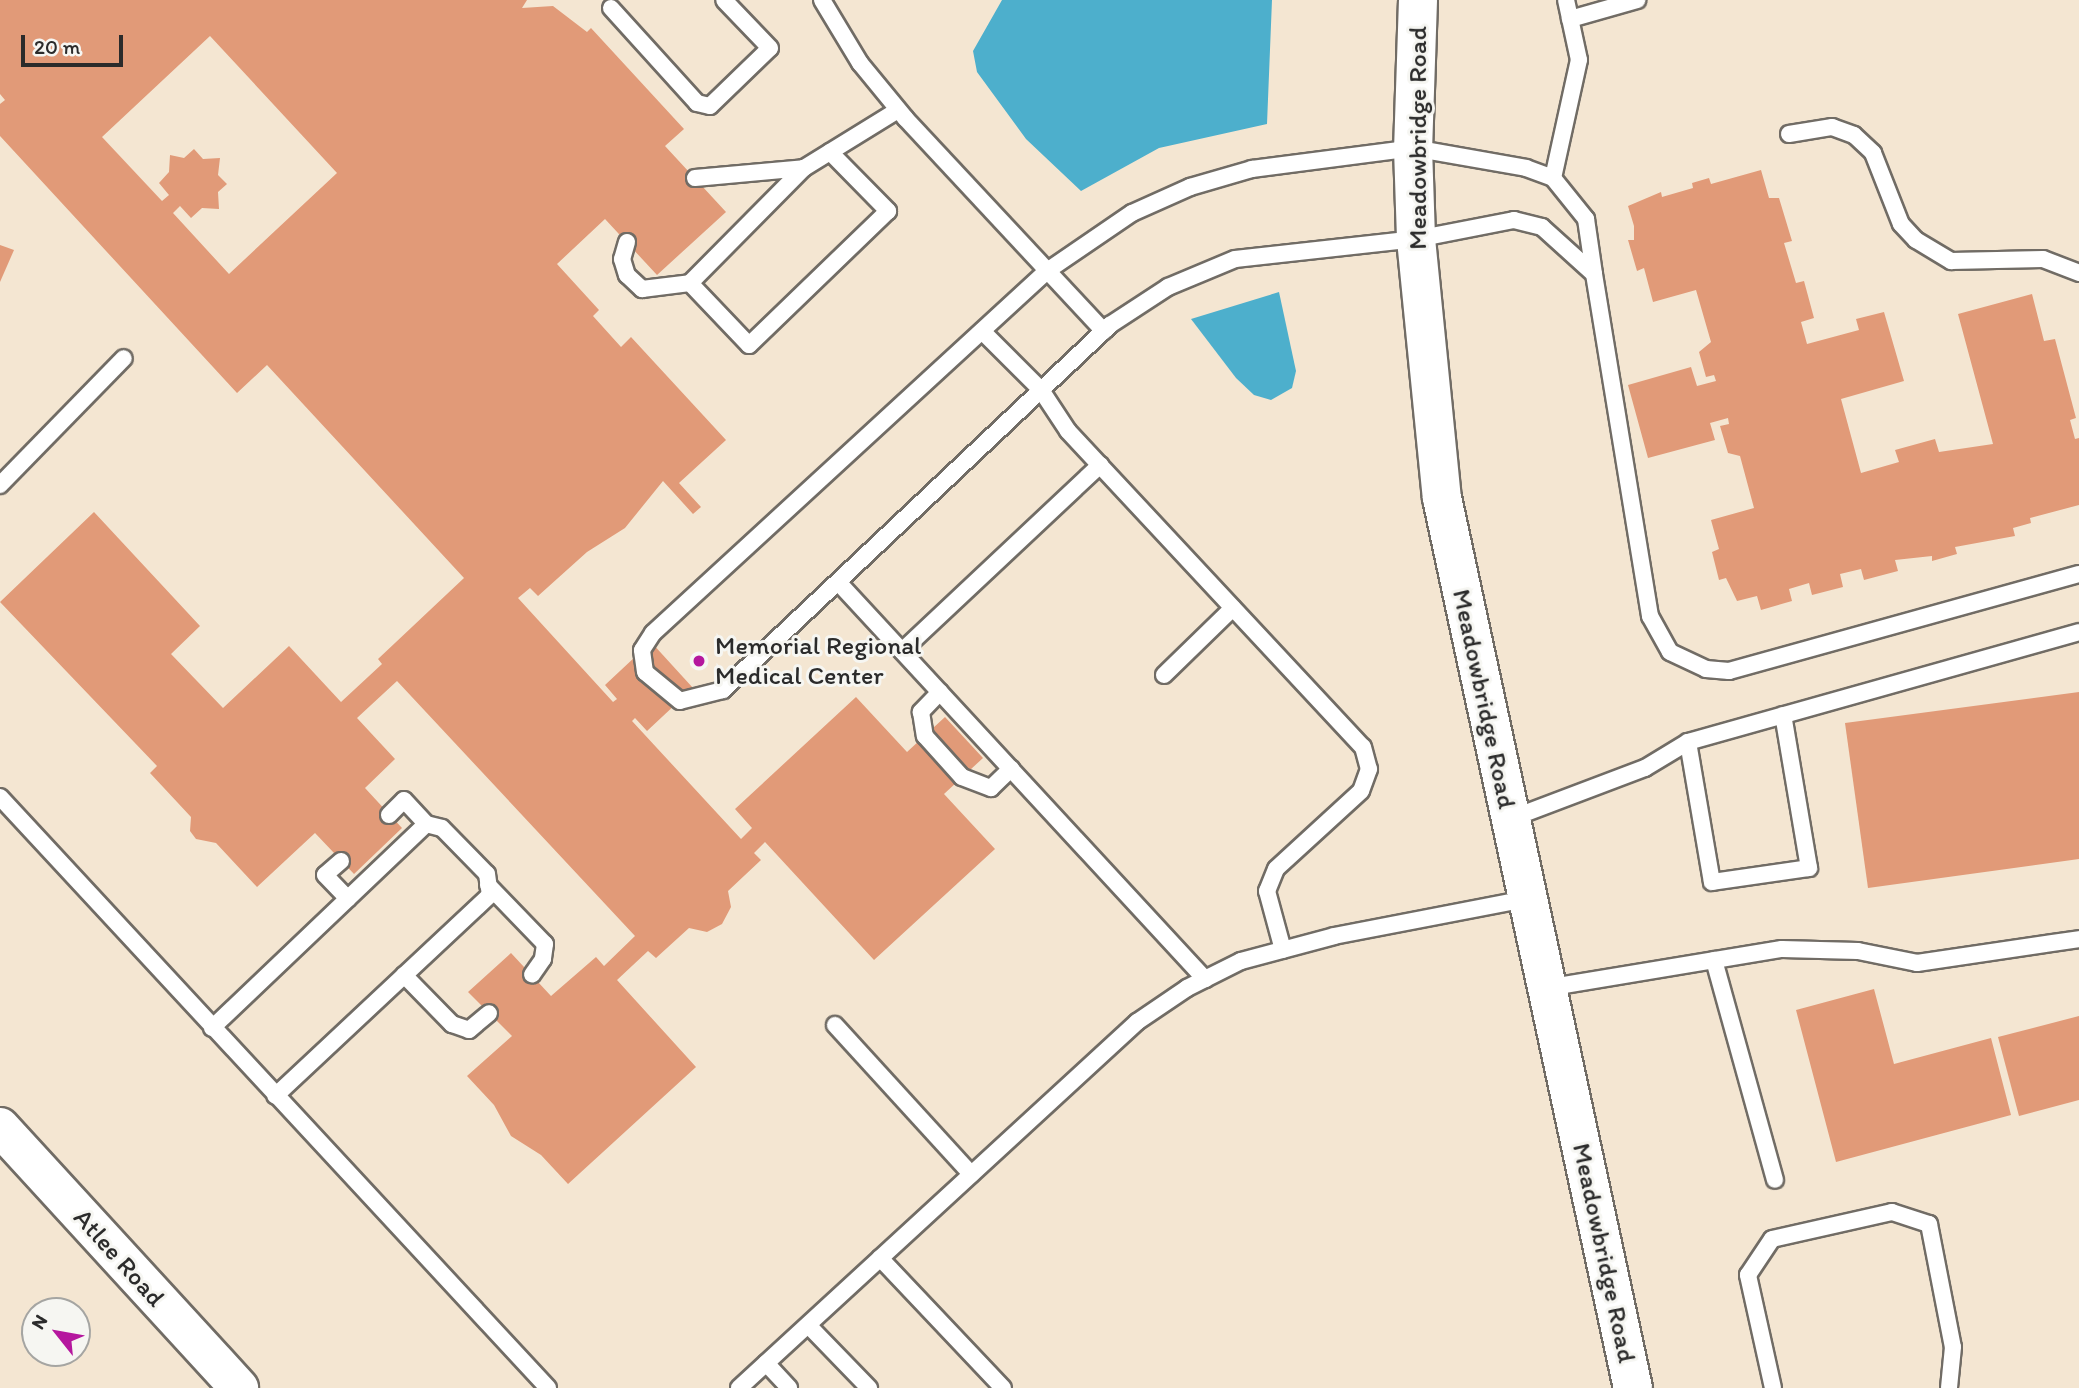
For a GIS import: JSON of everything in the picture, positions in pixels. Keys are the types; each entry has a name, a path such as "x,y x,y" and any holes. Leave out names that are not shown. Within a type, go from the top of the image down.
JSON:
{"main road":[{"name":"Meadowbridge Road","path":"1418,0 1413,148 1416,240 1442,498 1633,1388"},
{"name":"Atlee Road","path":"0,1127 239,1388"}],"lane":[{"path":"611,8 697,103 710,106 770,48 724,0"},
{"path":"822,0 860,63 898,110 1104,331"},
{"path":"1553,178 1579,60 1566,0"},
{"path":"1570,19 1637,0"},
{"path":"627,242 622,260 626,275 642,289 690,283 804,168 898,110"},
{"path":"1789,134 1832,127 1854,135 1873,153 1901,224 1942,257 1951,261 2043,259 2079,273"},
{"path":"1594,274 1542,227 1514,220 1416,240 1235,259 1168,287 1104,331 723,690 680,701 645,672 642,650 653,633 1047,271 1132,214 1190,187 1252,169 1413,148 1526,168 1553,178 1586,219 1650,616 1670,652 1706,670 1729,671 2079,574"},
{"path":"690,283 749,345 888,211 830,152"},
{"path":"695,178 804,168"},
{"path":"982,331 1041,390 1068,431 1363,747 1369,769 1361,791 1276,869 1267,891 1283,950"},
{"path":"0,485 124,358"},
{"path":"902,651 1100,465"},
{"path":"838,582 1205,979"},
{"path":"1164,675 1233,608"},
{"path":"1510,819 1644,768 1688,742 2079,632"},
{"path":"940,692 921,712 925,736 962,777 991,788 1011,769"},
{"path":"1688,742 1712,882 1809,868 1783,715"},
{"path":"0,797 548,1388"},
{"path":"275,1096 490,895 486,874 442,828 426,824 404,800 389,815"},
{"path":"212,1028 426,824"},
{"path":"341,861 325,875 348,899"},
{"path":"488,885 545,944 543,959 532,975"},
{"path":"739,1388 1137,1022 1205,979 1241,961 1283,950 1526,899"},
{"path":"1546,988 1782,949 1833,950 1916,963 2079,939"},
{"path":"1714,960 1775,1180"},
{"path":"404,975 452,1024 469,1030 489,1013"},
{"path":"835,1025 971,1174"},
{"path":"1773,1388 1748,1275 1772,1239 1892,1212 1929,1224 1953,1347 1949,1388"},
{"path":"880,1258 1003,1388"},
{"path":"807,1325 869,1388"},
{"path":"766,1363 789,1388"}],"water":[{"path":"1002,0 1272,0 1267,124 1159,148 1081,191 1026,139 977,72 973,51"},
{"path":"1279,292 1296,371 1292,388 1271,400 1254,395 1236,378 1191,319"}],"building":[{"path":"0,0 527,0 522,8 553,6 587,32 591,28 684,129 665,146 726,212 657,275 605,219 557,264 599,310 593,316 621,347 631,337 726,440 679,483 701,507 693,514 663,481 625,528 587,552 538,596 530,588 518,598 613,702 617,699 605,685 651,642 693,688 647,731 635,718 632,721 741,839 752,828 735,809 856,697 907,752 945,717 983,758 944,794 995,849 874,960 765,842 754,853 761,860 728,891 731,907 722,924 707,932 689,928 656,958 648,951 617,980 696,1067 568,1184 541,1155 511,1136 494,1105 467,1076 512,1036 468,992 511,953 551,996 596,957 604,966 635,936 397,681 357,718 395,759 365,788 402,828 354,874 315,833 257,887 216,843 196,839 190,831 191,817 150,773 157,766 0,602 94,512 200,626 171,654 223,708 289,646 341,702 382,664 378,659 464,578 267,365 237,393 0,136 0,104 5,100 0,94","holes":["210,36 337,173 229,274 173,213 180,206 191,218 202,208 219,209 218,192 227,184 218,175 220,158 203,159 194,149 184,158 170,155 169,172 159,183 169,195 162,201 102,137"]},
{"path":"1761,170 1769,198 1779,198 1792,241 1784,243 1796,283 1804,281 1814,318 1801,322 1807,344 1859,330 1856,319 1884,312 1904,381 1841,399 1861,473 1899,462 1895,450 1935,439 1939,452 1993,444 1958,314 2032,294 2044,341 2055,339 2076,418 2070,420 2075,439 2079,438 2079,505 2030,518 2031,523 2013,528 2015,536 1955,547 1957,554 1932,561 1932,556 1895,560 1898,571 1864,580 1861,569 1840,574 1843,587 1812,595 1809,583 1789,589 1792,601 1761,610 1757,596 1737,601 1726,578 1719,580 1712,552 1719,549 1711,520 1754,508 1740,456 1728,453 1720,426 1729,424 1728,418 1710,423 1715,440 1648,458 1628,385 1691,367 1697,386 1716,381 1714,375 1706,377 1699,352 1711,342 1696,290 1653,302 1644,268 1637,271 1628,240 1634,240 1634,226 1628,206 1661,192 1662,197 1693,188 1692,183 1709,178 1711,184"},
{"path":"0,245 14,250 0,282"},
{"path":"2079,692 2079,859 1868,888 1845,723"},
{"path":"1874,989 1894,1064 1991,1038 2011,1115 1836,1162 1796,1010"},
{"path":"2079,1016 2079,1100 2019,1116 1998,1037"}],"place":[{"name":"Memorial Regional Medical Center","path":"699,661"}]}
